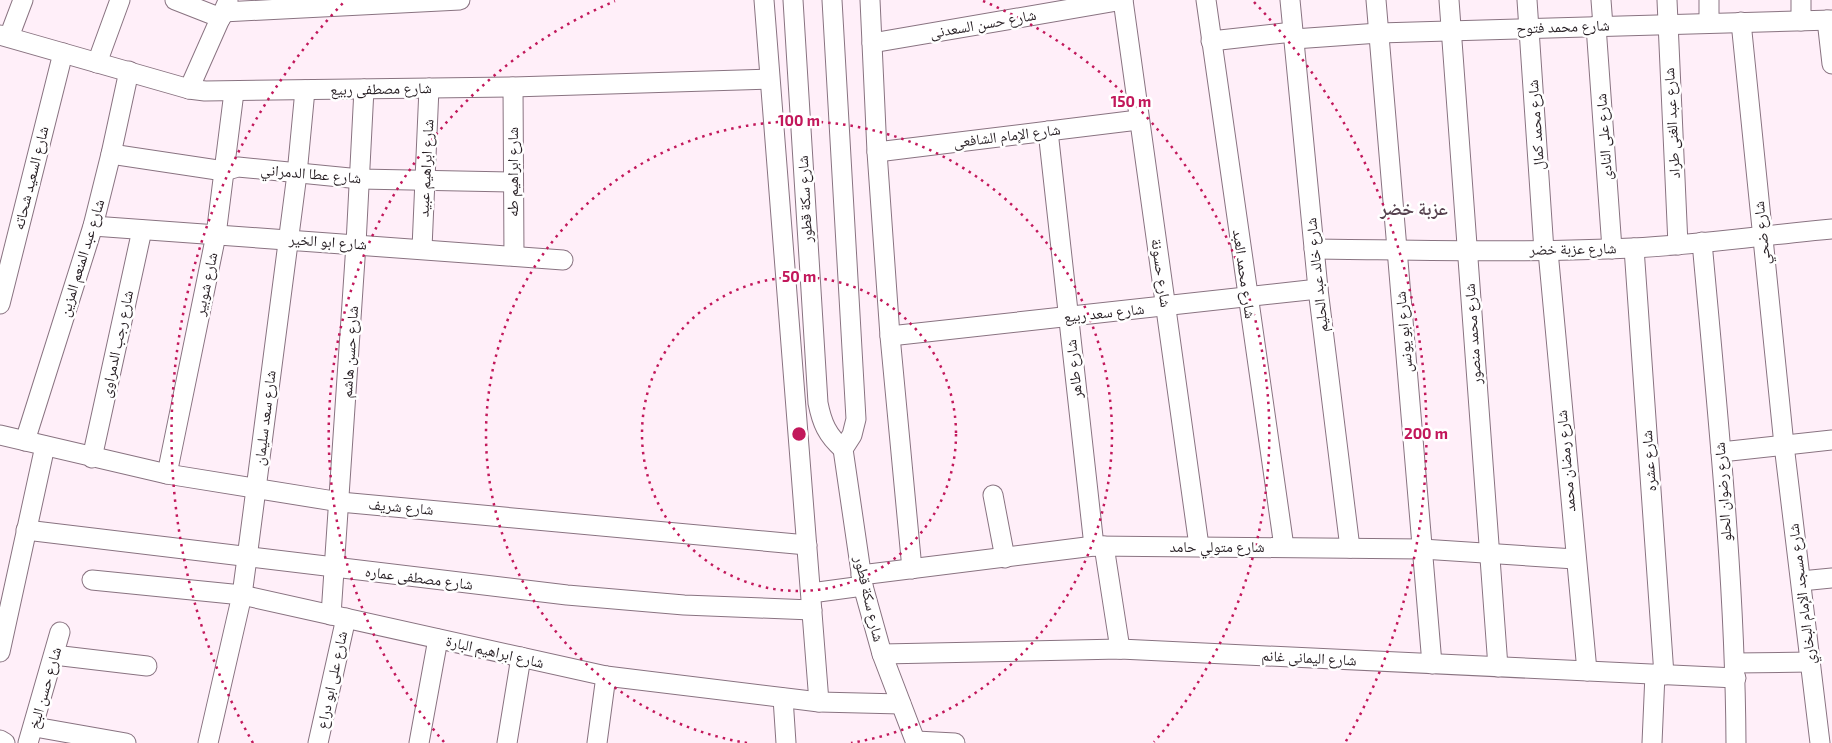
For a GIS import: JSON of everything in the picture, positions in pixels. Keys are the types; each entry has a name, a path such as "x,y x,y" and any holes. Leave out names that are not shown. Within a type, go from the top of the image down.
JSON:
{"street":[{"path":"5,36 23,0"},
{"path":"97,62 120,0"},
{"path":"175,0 224,10 460,0"},
{"path":"764,0 819,702"},
{"name":"شارع سكة قطور","path":"793,0 818,403 822,422 829,436 843,449 862,581 882,654 916,742"},
{"path":"832,0 856,419 852,435 843,449"},
{"path":"870,0 876,152 890,336 912,569"},
{"name":"شارع حسن السعدنى","path":"872,43 1123,0"},
{"name":"شارع حسونة","path":"1123,0 1138,120 1200,546"},
{"name":"شارع محمد العبد","path":"1206,0 1284,548"},
{"name":"شارع خالد عبد الحليم","path":"1290,0 1318,289 1350,548"},
{"name":"شارع ابو يونس","path":"1376,0 1432,664"},
{"name":"شارع محمد منصور","path":"1450,0 1498,667"},
{"name":"شارع محمد كمال","path":"1527,0 1546,251"},
{"name":"شارع على النادى","path":"1601,0 1599,26 1612,249"},
{"name":"شارع عبد الغنى طراد","path":"1667,0 1678,245"},
{"path":"1708,23 1709,0"},
{"path":"1800,0 1802,21"},
{"path":"189,89 224,10"},
{"path":"1829,20 1832,64"},
{"name":"شارع محمد فتوح","path":"1211,41 1379,33 1829,20"},
{"name":"شارع ضحي","path":"1741,22 1784,445"},
{"name":"شارع مصطفى ربيع","path":"5,36 189,89 234,92 513,87 769,79"},
{"name":"شارع السعيد شحاته","path":"0,304 63,52"},
{"name":"شارع عبد المنعم المزين","path":"25,441 93,226 129,72"},
{"name":"شارع ابراهيم طه","path":"513,87 514,256"},
{"name":"شارع ابراهيم عبيد","path":"422,248 430,88"},
{"name":"شارع حسن هاشم","path":"338,616 334,568 340,502 364,89"},
{"name":"شارع سعد سليمان","path":"208,743 242,595 297,174 305,90"},
{"name":"شارع شوبير","path":"167,474 216,235 234,92"},
{"name":"شارع الإمام الشافعى","path":"876,152 1138,120"},
{"name":"شارع طاهر","path":"1048,131 1069,318 1099,546 1120,649"},
{"name":"شارع عطا الدمراني","path":"111,154 224,171 238,167 360,179 425,182 513,182"},
{"name":"شارع ابو الخير","path":"93,226 422,248 563,260"},
{"name":"شارع عزبة خضر","path":"1314,249 1546,251 1612,249 1678,245 1832,229"},
{"name":"شارع رجب الدمراوى","path":"92,458 142,230"},
{"name":"شارع رضوان الحلو","path":"1702,242 1721,452 1735,671 1736,743"},
{"name":"شارع عشره","path":"1634,248 1660,674 1652,743"},
{"name":"شارع رمضان محمد","path":"1546,251 1587,671"},
{"name":"شارع سعد ربيع","path":"890,336 1069,318 1318,289"},
{"name":"شارع شريف","path":"0,435 167,474 340,502 807,545"},
{"path":"1721,452 1832,440"},
{"name":"شارع مسجد الإمام البخاري","path":"1784,445 1820,743"},
{"path":"0,652 45,446"},
{"path":"993,495 1004,558"},
{"name":"شارع مصطفى عماره","path":"26,530 576,596 684,604 811,601 862,581"},
{"name":"شارع متولي حامد","path":"862,581 912,569 1099,546 1422,549 1575,559"},
{"path":"1801,581 1832,578"},
{"name":"شارع ابراهيم البارة","path":"92,580 242,595 606,676 819,702 901,704"},
{"name":"شارع على ابو دراع","path":"318,743 338,616"},
{"name":"شارع حسن البخ","path":"32,735 60,632"},
{"path":"419,743 438,639"},
{"name":"شارع اليمانى غانم","path":"882,654 1120,649 1660,674 1735,671 1810,662"},
{"path":"54,655 147,666"},
{"path":"506,743 521,657"},
{"path":"597,743 606,676"},
{"path":"783,698 786,743"},
{"path":"32,735 126,743"},
{"path":"0,740 5,743"},
{"path":"916,742 955,743"}],"district":[{"name":"عزبة خضر","path":"1414,209"}]}
